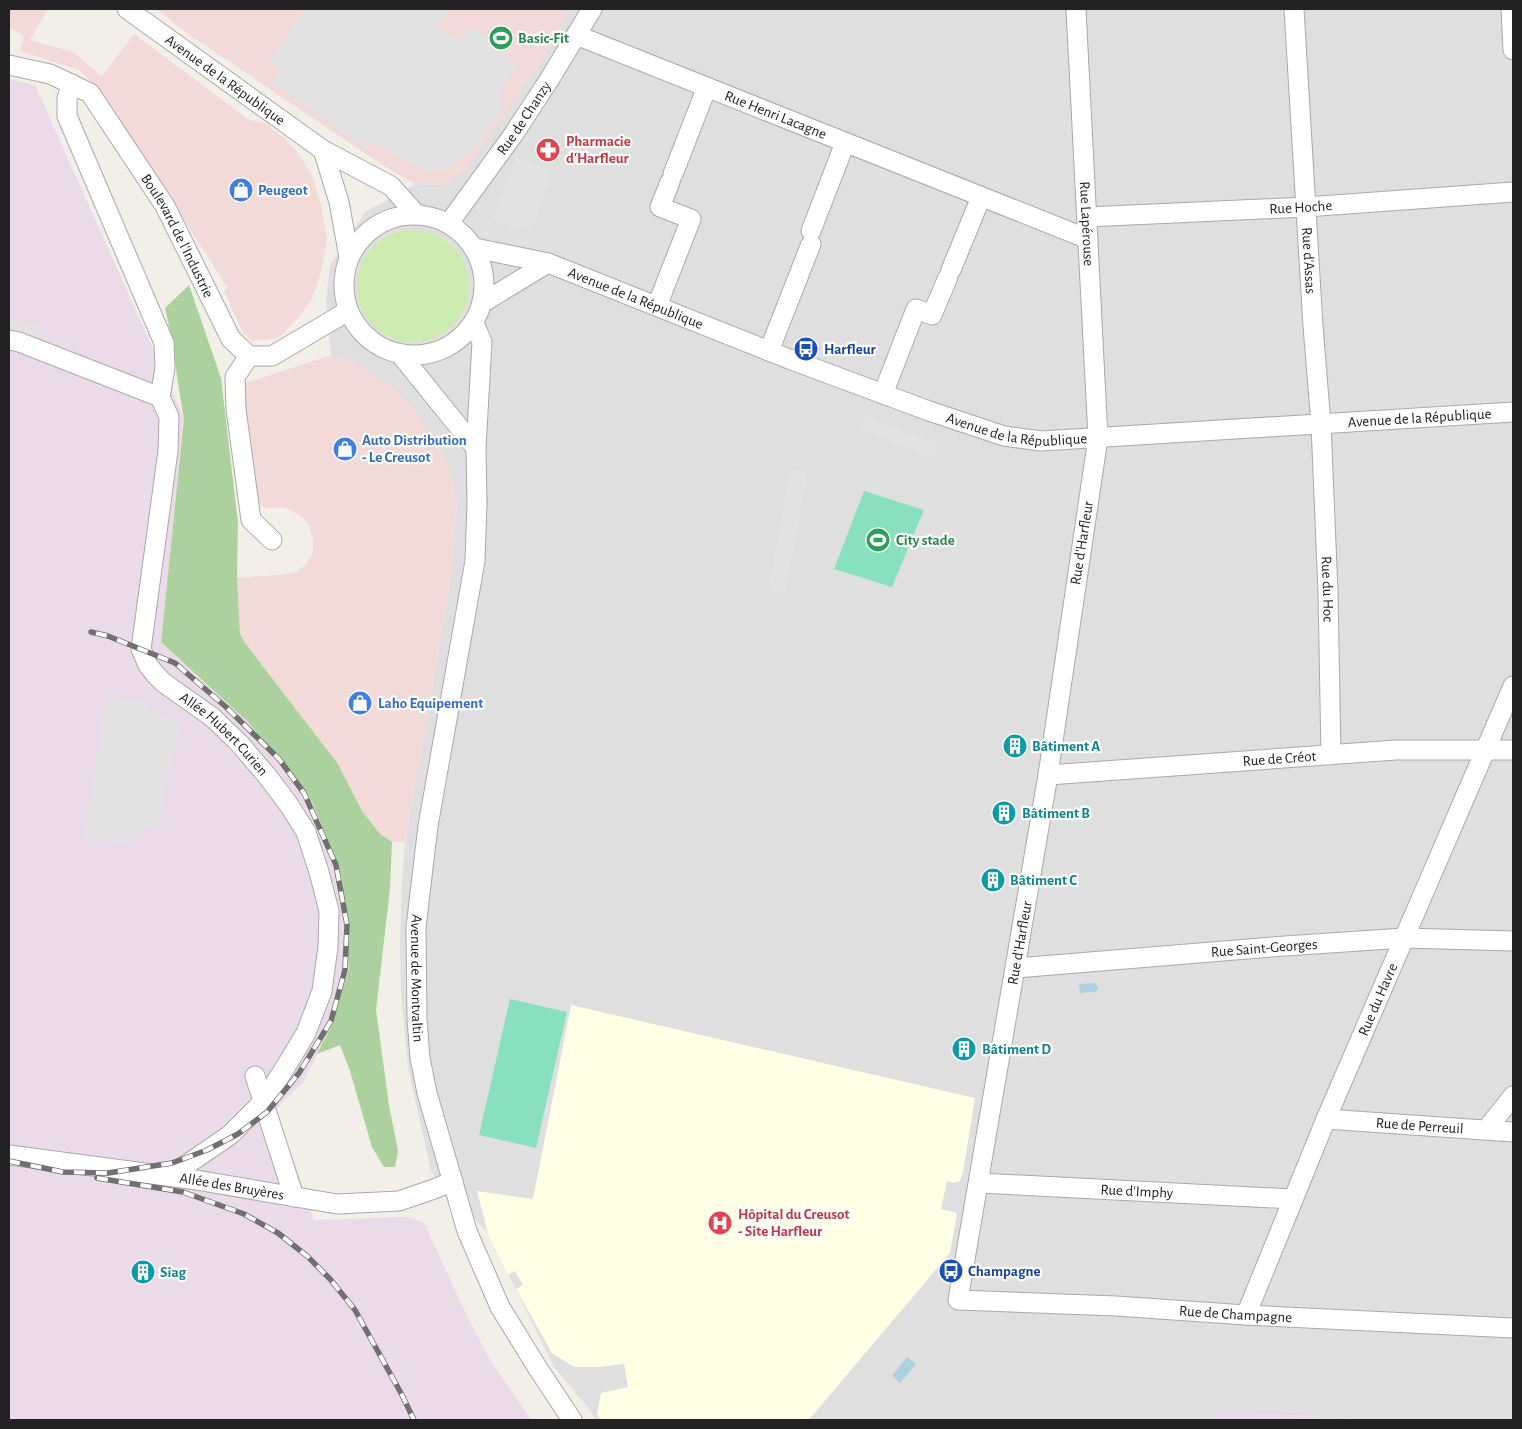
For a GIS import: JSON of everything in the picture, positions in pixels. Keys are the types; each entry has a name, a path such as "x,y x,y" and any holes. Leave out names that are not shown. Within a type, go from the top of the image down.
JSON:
{"street":[{"name":"Avenue de la République","path":"127,9 323,150 391,186 416,214"},
{"name":"Rue de Chanzy","path":"449,223 513,135 592,9"},
{"name":"Rue Lapérouse","path":"1076,9 1098,438"},
{"name":"Rue d'Assas","path":"1294,9 1321,424"},
{"path":"1511,9 1513,50"},
{"name":"Rue Henri Lacagne","path":"576,35 1088,239"},
{"name":"Boulevard de l'Industrie","path":"9,65 50,74 90,93 165,206 232,339 248,356"},
{"path":"9,340 19,342 160,397 165,368 164,343 67,116 67,98 72,84"},
{"name":"Rue Henri Lacagne","path":"657,306 691,220 660,207 707,87"},
{"name":"Rue Henri Lacagne","path":"769,351 846,143"},
{"path":"323,150 339,202 349,256"},
{"name":"Rue Hoche","path":"1087,217 1306,207 1513,192"},
{"path":"883,394 916,309 932,315 982,196"},
{"path":"416,214 433,216 449,223 464,234 475,248 482,266 485,285 482,303 474,323 460,339 442,350 421,355 400,354 378,346 360,331 348,312 344,293 344,275 349,256 360,239 376,225 395,216 416,214"},
{"name":"Avenue de la République","path":"475,248 548,263 769,351 883,394 1004,436 1040,441 1513,412"},
{"name":"Avenue de la République","path":"482,303 548,263"},
{"path":"272,540 251,520 236,409 235,377 248,356 272,356 348,312"},
{"name":"Avenue de Montvaltin","path":"474,323 482,342 476,448 475,561 428,826 416,927 415,980 420,1058 427,1093 467,1231 500,1307 572,1420"},
{"path":"400,354 476,448"},
{"name":"Allée Hubert Curien","path":"160,397 168,417 168,451 141,649 148,665 155,674 164,683 212,717 268,777 289,805 306,832 329,911 328,947 322,991 306,1033 263,1102 230,1135 170,1176"},
{"name":"Rue du Hoc","path":"1321,424 1328,592 1331,755"},
{"name":"Rue d'Harfleur","path":"958,1300 1048,775 1098,438"},
{"name":"Rue du Havre","path":"1246,1315 1326,1119 1513,686"},
{"name":"Rue de Créot","path":"1048,775 1396,750 1513,750"},
{"name":"Rue Saint-Georges","path":"1016,968 1404,938 1513,941"},
{"path":"255,1076 294,1197"},
{"path":"1486,1130 1513,1096"},
{"name":"Rue de Perreuil","path":"1326,1119 1513,1132"},
{"name":"Allée des Bruyères","path":"9,1155 170,1176 337,1204 399,1200 453,1181"},
{"name":"Rue d'Imphy","path":"978,1183 1293,1199"},
{"name":"Rue de Champagne","path":"958,1300 1116,1306 1246,1315 1513,1328"}],"shaded area":[{"name":"Peugeot","path":"9,9 48,9 30,40 73,52 102,76 134,34 249,120 265,123 284,138 299,154 312,176 321,204 327,240 321,273 312,299 299,317 280,337 267,340 251,340 243,333 224,291 228,288 101,92 79,70 20,51 24,36 9,27"},
{"path":"157,9 571,9 540,63 464,171 443,185 415,184 384,166 185,32"},
{"path":"304,9 447,9 451,11 437,26 461,42 471,27 506,50 503,55 517,65 505,83 501,94 501,110 472,150 447,170 436,172 421,169 372,141 366,150 272,82 280,70 269,61"},
{"path":"571,9 1513,9 1513,1420 1382,1420 1283,1415 1282,1420 596,1420 554,1367 488,1233 431,1172 408,1067 401,992 400,938 405,842 448,596 457,504 449,467 431,431 353,362 331,355 326,300 330,265 365,212 415,184 443,185 464,171 540,63"},
{"path":"9,79 35,85 184,418 161,642 248,722 313,804 342,878 349,969 332,1025 303,1082 276,1109 314,1220 407,1217 420,1221 427,1226 469,1320 489,1358 531,1420 9,1420"},
{"path":"516,157 553,171 532,229 522,226 519,230 492,220"},
{"path":"9,319 43,325 40,339 9,333"},
{"path":"331,355 353,362 385,381 409,404 431,431 449,467 457,504 448,596 405,842 392,842 380,834 362,811 338,764 240,634 237,578 297,572 307,563 313,552 313,539 309,525 301,516 286,508 266,508 259,504 254,496 243,384"},
{"path":"864,416 939,444 934,458 859,430"},
{"path":"789,470 808,473 786,593 768,590"},
{"path":"106,696 144,702 151,711 161,717 180,723 157,828 148,827 133,840 124,844 84,838"},
{"name":"Hôpital du Creusot - Site Harfleur","path":"571,1005 975,1098 963,1172 960,1181 954,1183 947,1181 941,1209 957,1213 950,1253 812,1416 806,1420 601,1420 597,1414 601,1393 628,1387 624,1364 600,1367 574,1367 552,1353 516,1289 523,1285 515,1271 508,1275 488,1234 477,1191 533,1199"},
{"path":"1215,1411 1337,1418 1382,1420 1214,1420"}],"green space":[{"path":"413,230 434,234 452,247 465,265 469,286 465,307 452,325 434,338 413,342 392,338 374,325 361,307 357,286 361,265 374,247 392,234"},
{"path":"189,285 221,378 238,523 237,578 240,634 338,764 362,811 380,834 392,842 390,889 376,1010 389,1105 398,1151 395,1167 384,1167 372,1147 350,1071 340,1045 317,1054 332,1025 349,969 342,878 313,804 248,722 161,642 184,418 165,308"},
{"name":"City stade","path":"864,491 924,510 892,587 834,569"},
{"path":"510,999 567,1012 536,1148 479,1135"}],"water":[{"path":"1095,983 1098,988 1095,992 1080,993 1079,984"},
{"path":"907,1357 916,1364 900,1383 892,1376"}],"railway":[{"path":"9,1161 63,1172 108,1173 172,1163 207,1150 238,1134 267,1112 299,1073 331,1021 345,970 347,925 336,865 304,793 279,759 226,707 175,663 108,636 91,632"},
{"path":"97,1178 183,1192 244,1214 278,1233 307,1256 330,1279 355,1310 414,1420"}],"place":[{"name":"Basic-Fit","path":"501,38"},
{"name":"Pharmacie d'Harfleur","path":"548,150"},
{"name":"Peugeot","path":"241,190"},
{"name":"Harfleur","path":"806,349"},
{"name":"Auto Distribution - Le Creusot","path":"345,449"},
{"name":"City stade","path":"878,540"},
{"name":"Laho Equipement","path":"360,703"},
{"name":"Bâtiment A","path":"1015,746"},
{"name":"Bâtiment B","path":"1004,813"},
{"name":"Bâtiment C","path":"993,880"},
{"name":"Bâtiment D","path":"964,1049"},
{"name":"Hôpital du Creusot - Site Harfleur","path":"720,1223"},
{"name":"Champagne","path":"951,1271"},
{"name":"Siag","path":"143,1272"}]}
